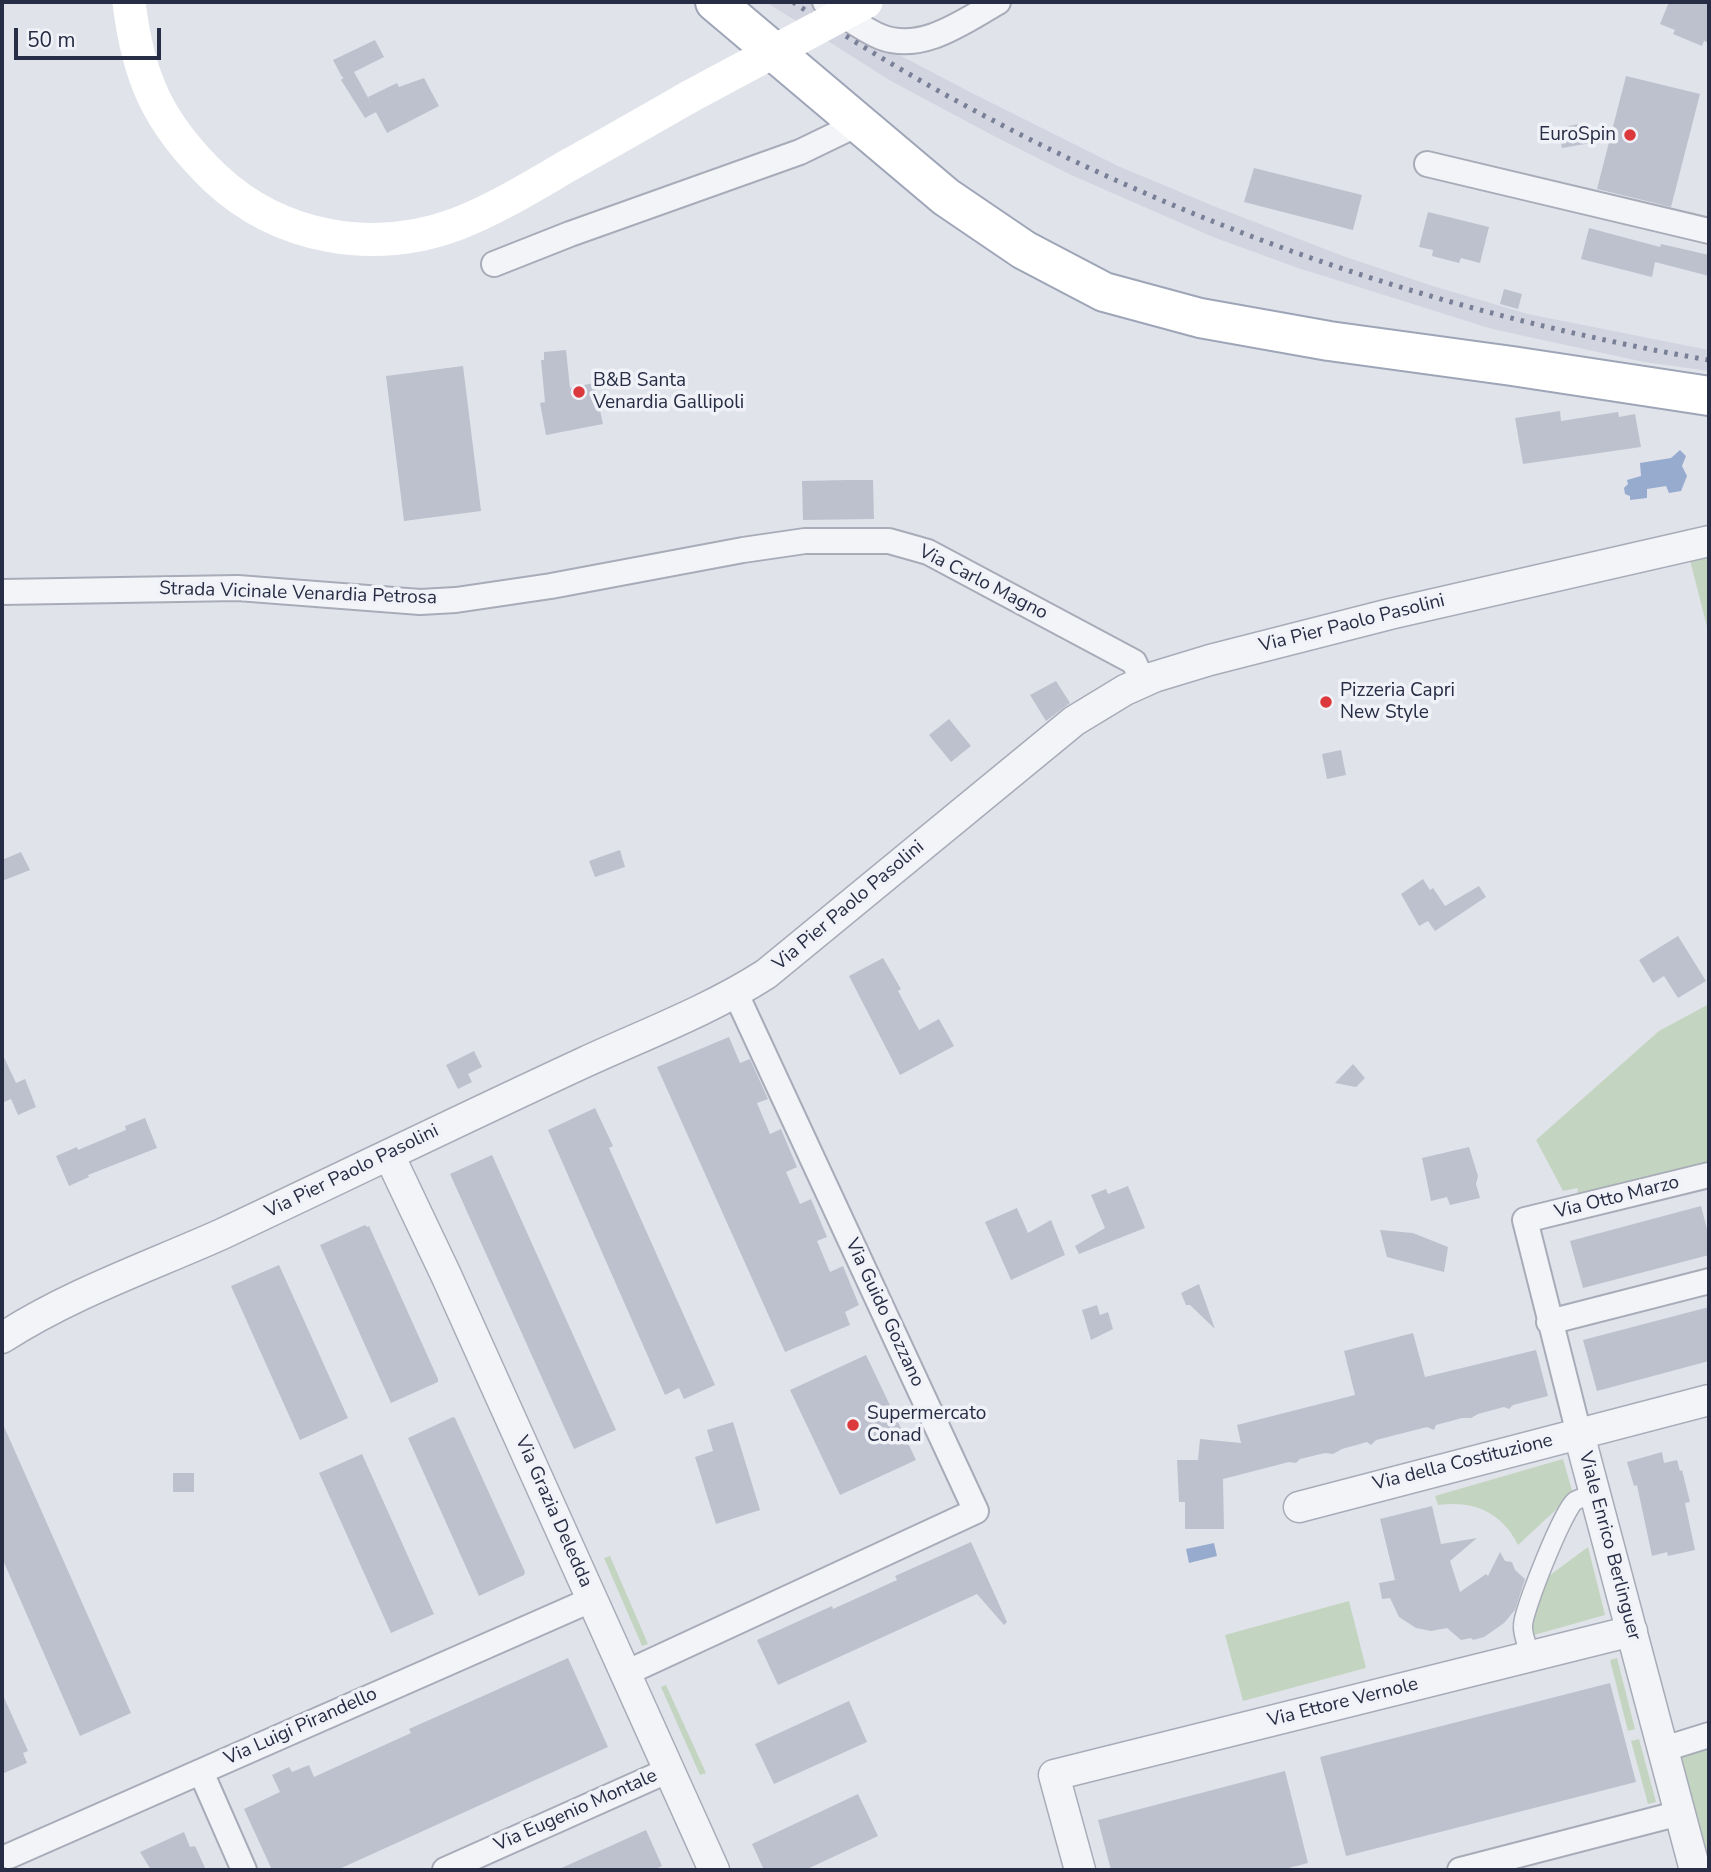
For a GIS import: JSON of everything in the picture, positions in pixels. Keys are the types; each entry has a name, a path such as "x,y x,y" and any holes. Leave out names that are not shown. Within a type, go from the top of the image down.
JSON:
{"main road":[{"path":"129,2 135,44 146,85 185,145 214,177 242,200 295,228 346,239 401,237 453,225 522,192 689,97 866,2"},
{"path":"715,2 957,204 1024,250 1104,292 1200,318 1329,341 1709,396"}],"street":[{"path":"825,2 880,37 893,41 908,41 928,38 953,28 998,2"},
{"path":"494,264 800,152 860,123"},
{"path":"1426,164 1709,231"},
{"name":"Via Carlo Magno","path":"676,564 805,541 889,541 909,545 928,552 1134,662 1143,682"},
{"name":"Via Pier Paolo Pasolini","path":"2,1338 22,1325 106,1283 189,1248 613,1048 736,994 766,974 1074,721 1101,702 1143,682 1210,660 1390,614 1709,541"},
{"name":"Strada Vicinale Venardia Petrosa","path":"2,592 238,588 420,602 509,593 676,564"},
{"name":"Via Guido Gozzano","path":"626,1673 976,1511 736,994"},
{"name":"Via Grazia Deledda","path":"389,1155 714,1870"},
{"name":"Via Otto Marzo","path":"1525,1220 1709,1175"},
{"name":"Viale Enrico Berlinguer","path":"1525,1220 1578,1434 1695,1870"},
{"path":"1549,1322 1709,1280"},
{"name":"Via della Costituzione","path":"1299,1507 1709,1400"},
{"path":"1531,1656 1522,1629 1547,1556 1567,1510 1575,1501 1595,1493"},
{"name":"Via Luigi Pirandello","path":"9,1856 593,1599"},
{"name":"Via Ettore Vernole","path":"1080,1870 1054,1774 1632,1631"},
{"path":"1664,1749 1709,1735"},
{"name":"Via Eugenio Montale","path":"445,1870 669,1770"},
{"path":"201,1772 244,1870"},
{"path":"1460,1870 1680,1813"}],"shaded area":[{"path":"766,2 810,2 848,28 968,91 1118,166 1216,207 1343,256 1528,314 1709,350 1709,371 1644,362 1492,329 1295,267 1213,237 1071,175 992,135 891,81"}],"green space":[{"path":"1709,557 1709,635 1690,560"},
{"path":"1709,1004 1709,1167 1577,1195 1578,1188 1563,1191 1536,1140 1659,1031"},
{"path":"1563,1459 1573,1494 1518,1545 1504,1524 1485,1511 1463,1504 1438,1505 1435,1496"},
{"path":"1588,1547 1605,1615 1534,1635 1531,1620 1546,1578"},
{"path":"610,1556 648,1644 642,1646 604,1558"},
{"path":"1349,1601 1366,1668 1243,1701 1225,1635"},
{"path":"1617,1658 1635,1729 1628,1731 1610,1660"},
{"path":"666,1685 706,1773 700,1775 661,1687"},
{"path":"1639,1739 1656,1802 1648,1804 1631,1741"},
{"path":"1709,1744 1709,1865 1680,1753"}],"water":[{"path":"1680,450 1686,456 1682,466 1687,476 1681,491 1669,493 1666,486 1647,489 1647,498 1630,500 1624,488 1628,484 1627,480 1641,476 1640,463 1671,458"},
{"path":"1214,1543 1217,1556 1189,1563 1186,1549"}],"building":[{"path":"1669,2 1709,2 1709,43 1704,41 1702,46 1673,34 1675,30 1660,24"},
{"path":"375,40 384,57 354,72 376,112 365,118 341,80 344,77 333,60"},
{"path":"1626,76 1700,94 1671,207 1597,189"},
{"path":"424,78 439,106 387,133 368,97 397,83 399,87"},
{"path":"1579,124 1580,128 1589,127 1591,143 1562,148 1559,131 1564,131 1563,127"},
{"path":"1254,168 1362,195 1353,230 1244,202"},
{"path":"1428,212 1489,227 1480,263 1461,258 1459,263 1432,256 1433,250 1419,247"},
{"path":"1589,228 1660,247 1661,244 1709,255 1709,276 1655,262 1652,277 1581,259"},
{"path":"1504,289 1522,294 1518,309 1500,304"},
{"path":"566,350 570,388 594,383 603,424 546,435 540,403 545,402 541,360 544,360 544,352"},
{"path":"463,366 481,511 404,521 386,376"},
{"path":"1560,411 1561,421 1618,412 1619,417 1635,414 1641,447 1523,464 1515,418"},
{"path":"873,480 874,519 803,520 802,481"},
{"path":"1056,681 1070,703 1046,721 1030,695"},
{"path":"949,719 971,746 951,762 929,735"},
{"path":"1341,750 1346,775 1327,779 1322,754"},
{"path":"620,850 625,867 595,877 589,861"},
{"path":"21,852 30,870 2,881 2,860"},
{"path":"1423,879 1445,906 1479,886 1486,897 1435,931 1428,921 1419,926 1401,894"},
{"path":"1678,936 1706,981 1678,998 1664,976 1653,983 1639,960"},
{"path":"883,958 901,989 898,991 919,1030 939,1019 954,1046 900,1075 849,976"},
{"path":"729,1037 740,1063 750,1059 768,1099 757,1103 770,1134 781,1129 797,1167 786,1172 800,1204 811,1199 827,1237 817,1241 830,1272 843,1266 859,1305 845,1312 850,1325 785,1352 657,1067"},
{"path":"474,1051 482,1067 468,1074 472,1082 458,1089 446,1065"},
{"path":"2,1053 16,1083 25,1079 36,1107 18,1115 11,1099 2,1103"},
{"path":"1353,1064 1365,1078 1356,1087 1335,1083"},
{"path":"595,1108 613,1146 609,1148 715,1385 684,1399 679,1388 665,1395 548,1130"},
{"path":"145,1118 157,1148 88,1175 89,1177 69,1186 56,1156 126,1130 125,1126"},
{"path":"1469,1147 1478,1176 1476,1184 1480,1198 1450,1205 1447,1197 1431,1201 1422,1158"},
{"path":"492,1155 616,1430 574,1449 450,1174"},
{"path":"1128,1186 1145,1228 1079,1254 1075,1246 1105,1228 1091,1195 1106,1189 1108,1194"},
{"path":"1701,1206 1709,1237 1709,1255 1583,1288 1570,1241"},
{"path":"1017,1208 1028,1233 1051,1220 1065,1255 1011,1280 985,1222"},
{"path":"365,1225 369,1226 438,1379 438,1382 391,1403 320,1245"},
{"path":"1380,1230 1413,1233 1448,1247 1444,1272 1387,1257"},
{"path":"279,1265 348,1418 300,1440 231,1286"},
{"path":"1199,1284 1215,1329 1190,1305 1186,1305 1181,1293"},
{"path":"1097,1305 1100,1315 1108,1312 1113,1329 1091,1340 1082,1310"},
{"path":"1709,1307 1709,1361 1597,1391 1583,1340"},
{"path":"1413,1333 1425,1377 1536,1350 1548,1396 1513,1405 1509,1409 1504,1407 1471,1418 1436,1425 1434,1430 1427,1427 1376,1440 1371,1445 1367,1442 1333,1454 1325,1453 1300,1459 1296,1463 1289,1462 1223,1479 1224,1529 1185,1529 1185,1502 1179,1502 1177,1460 1198,1460 1200,1439 1241,1443 1237,1425 1355,1395 1344,1351"},
{"name":"Supermercato Conad","path":"866,1355 916,1460 840,1495 790,1390"},
{"path":"453,1417 525,1572 524,1575 479,1596 408,1438"},
{"path":"2,1422 131,1713 80,1736 2,1558"},
{"path":"733,1422 760,1510 716,1524 695,1457 713,1451 707,1430"},
{"path":"1662,1452 1664,1463 1677,1460 1680,1471 1682,1470 1690,1502 1685,1503 1695,1550 1668,1556 1667,1552 1652,1556 1637,1485 1634,1486 1627,1462"},
{"path":"362,1454 434,1614 391,1633 319,1473"},
{"path":"173,1473 194,1473 194,1492 173,1492"},
{"path":"1432,1506 1441,1544 1477,1538 1450,1561 1460,1592 1486,1574 1488,1576 1500,1552 1505,1561 1512,1562 1515,1570 1525,1579 1515,1610 1504,1623 1484,1637 1461,1640 1447,1628 1431,1631 1416,1628 1399,1617 1390,1598 1382,1599 1379,1583 1395,1580 1380,1519"},
{"path":"971,1542 1007,1622 1004,1625 977,1594 778,1685 757,1640 897,1580 895,1576"},
{"path":"568,1658 608,1747 337,1870 272,1870 244,1809 280,1792 272,1775 289,1767 292,1772 309,1765 314,1777 411,1733 409,1729"},
{"path":"1610,1683 1636,1782 1346,1856 1320,1757"},
{"path":"2,1693 28,1751 23,1753 27,1763 2,1774"},
{"path":"849,1701 867,1742 774,1784 755,1744"},
{"path":"1285,1771 1308,1863 1281,1870 1111,1870 1098,1820"},
{"path":"858,1794 878,1836 805,1870 764,1870 752,1844"},
{"path":"646,1830 662,1866 653,1870 557,1870"},
{"path":"184,1832 190,1847 195,1846 206,1870 151,1870 140,1852"}],"railway":[{"path":"793,2 898,68 1007,128 1118,181 1232,229 1349,271 1467,306 1587,336 1709,360"}],"place":[{"name":"EuroSpin","path":"1630,135"},
{"name":"B&B Santa Venardia Gallipoli","path":"579,392"},
{"name":"Pizzeria Capri New Style","path":"1326,702"},
{"name":"Supermercato Conad","path":"853,1425"}]}
